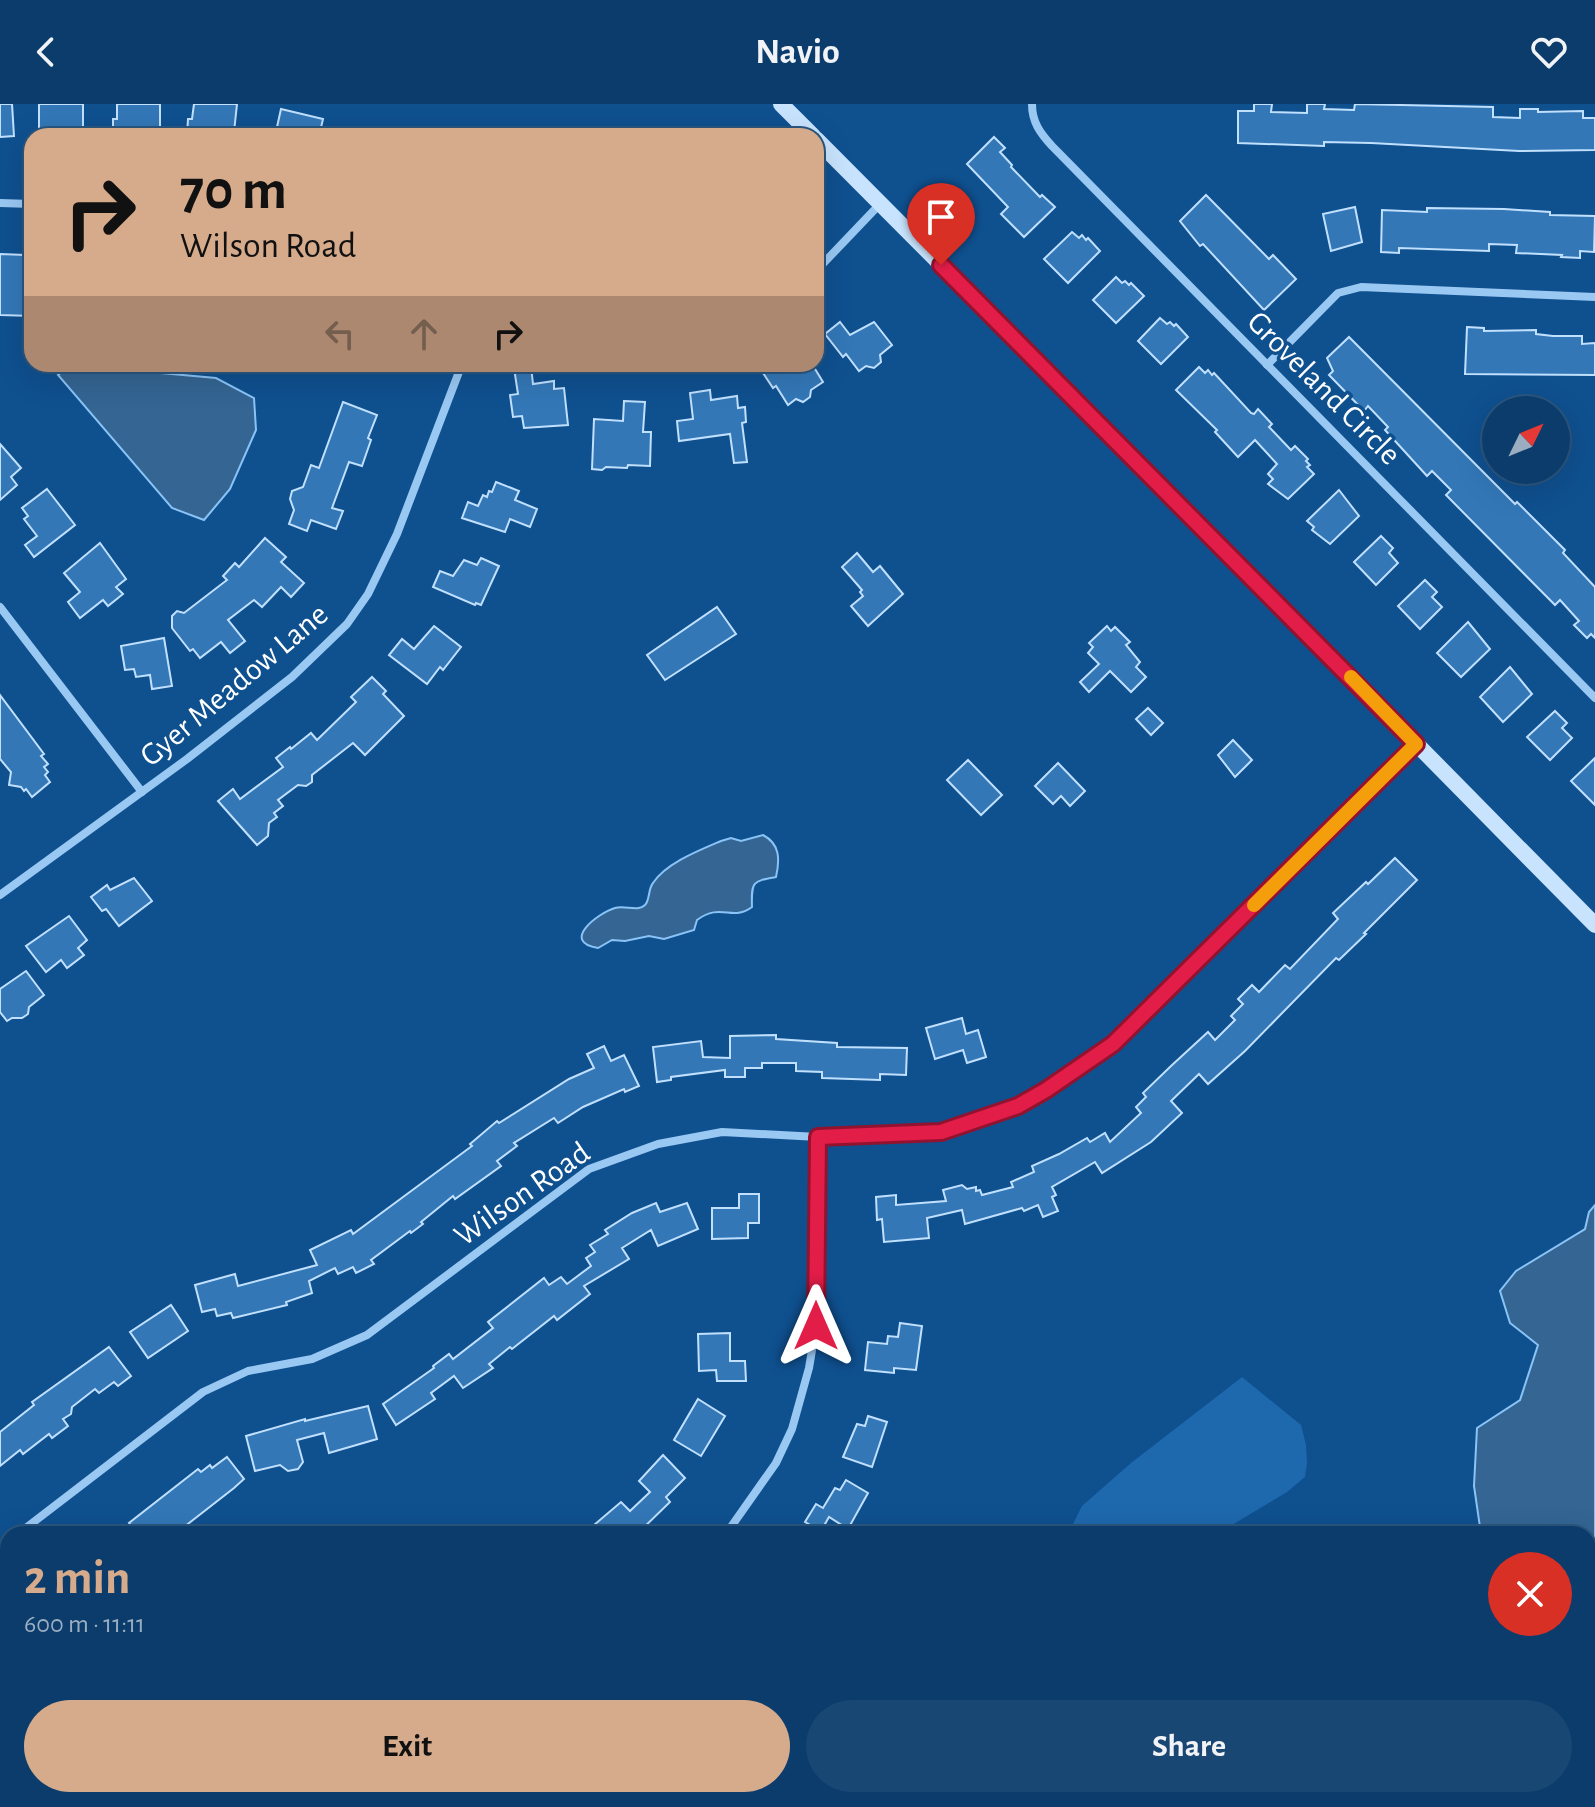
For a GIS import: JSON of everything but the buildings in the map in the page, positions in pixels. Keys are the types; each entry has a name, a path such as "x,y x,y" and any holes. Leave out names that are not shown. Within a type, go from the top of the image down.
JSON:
{"main road":[{"path":"781,104 804,128"},
{"path":"824,148 1595,925"}],"street":[{"name":"Groveland Circle","path":"1032,104 1033,119 1052,146 1595,698"},
{"path":"0,203 24,204"},
{"path":"824,263 880,204"},
{"path":"1267,365 1331,300 1347,289 1361,287 1595,297"},
{"name":"Gyer Meadow Lane","path":"0,895 142,792 292,677 347,624 368,594 397,534 459,372"},
{"path":"0,607 142,792"},
{"name":"Wilson Road","path":"28,1526 203,1392 248,1371 312,1359 367,1335 589,1169 658,1144 722,1132 818,1137 941,1132 1018,1106 1113,1044 1416,744"},
{"path":"732,1526 776,1463 792,1429 809,1368 816,1326 818,1137"}],"shaded area":[{"path":"62,372 150,372 216,378 254,398 256,430 230,489 204,520 172,508 58,375"},
{"path":"763,835 776,847 776,877 755,884 752,907 738,913 713,912 697,920 694,930 664,939 649,936 612,940 598,948 582,940 582,934 592,921 608,911 645,905 651,885 666,869 684,858 731,838 741,841"},
{"path":"1595,1205 1595,1526 1480,1526 1474,1486 1477,1428 1520,1400 1538,1345 1510,1323 1500,1291 1516,1271 1585,1229 1589,1212"},
{"path":"1242,1377 1301,1425 1307,1463 1305,1477 1287,1492 1230,1526 1074,1526 1082,1506 1131,1463"}],"slow traffic":[{"path":"1254,905 1416,744 1351,677"}],"route":[{"path":"816,1326 818,1137 941,1132 1018,1106 1046,1090 1113,1044 1139,1020 1416,744 941,265"}]}
